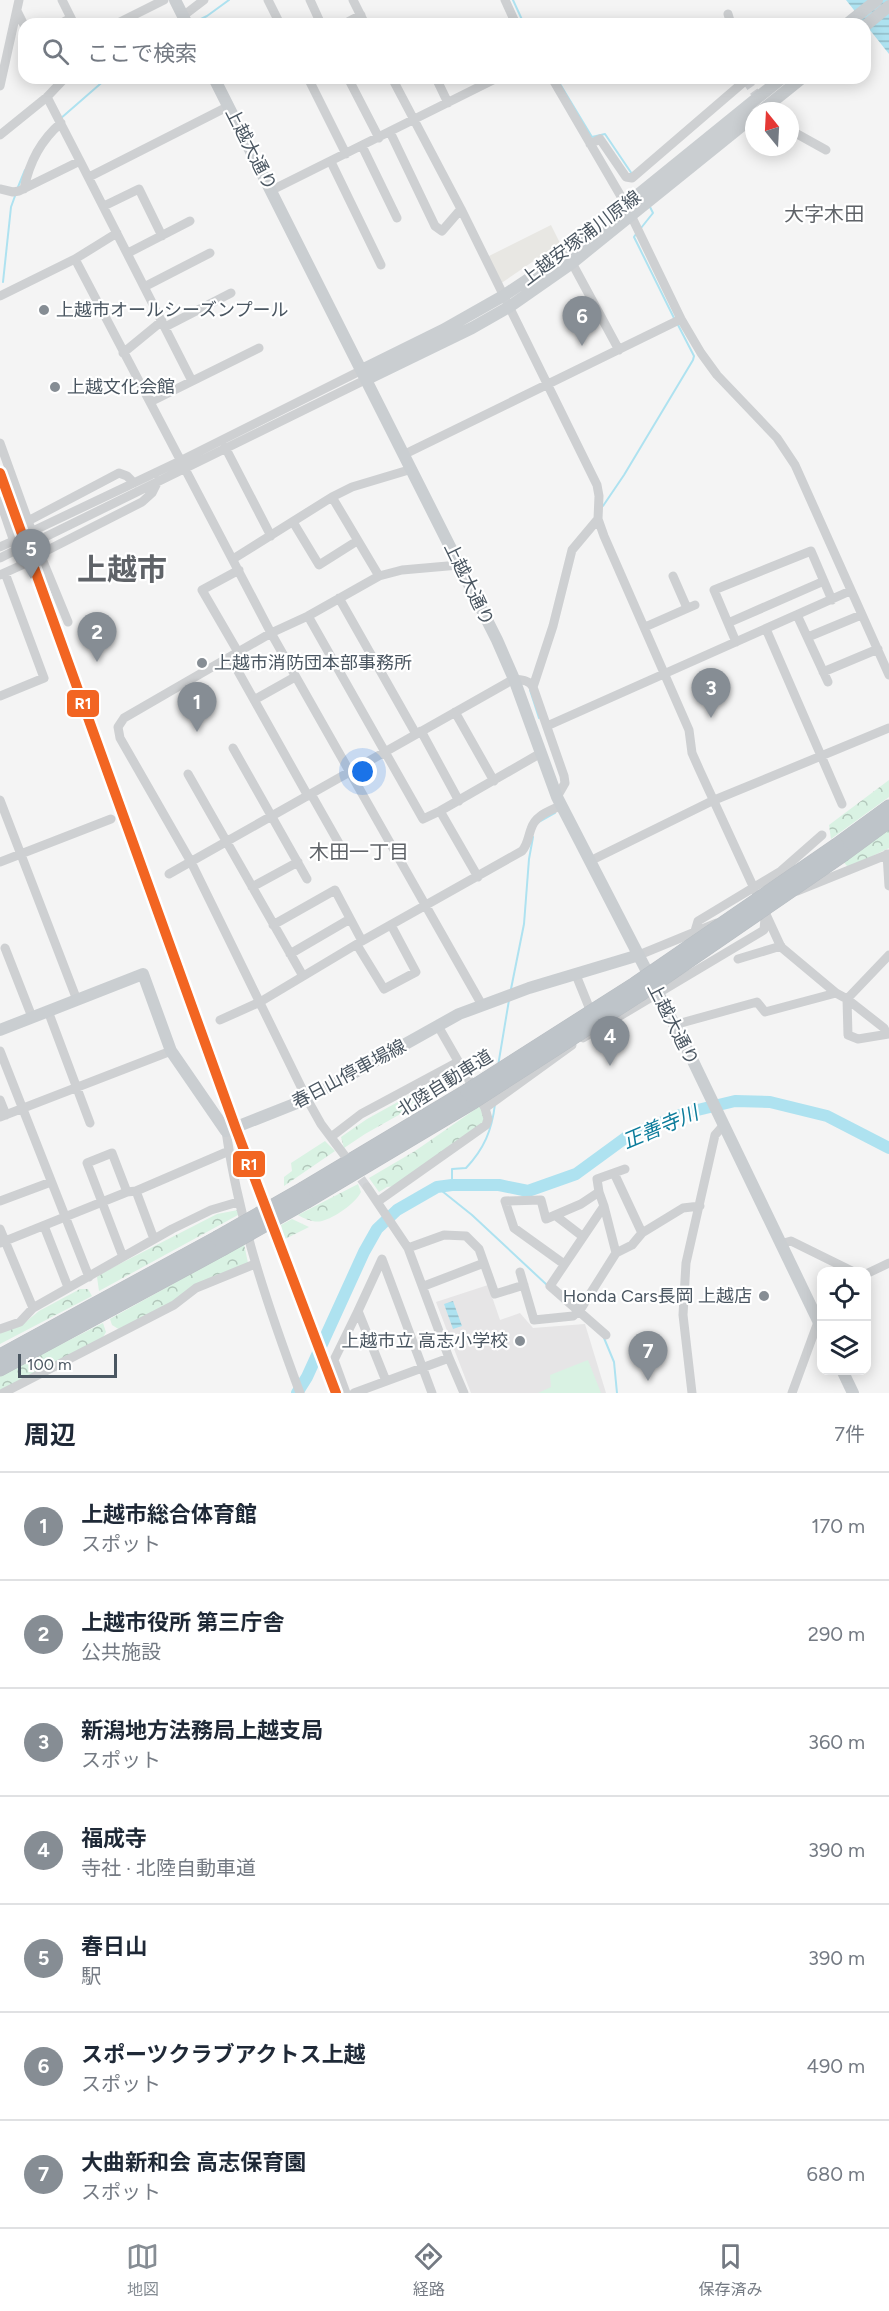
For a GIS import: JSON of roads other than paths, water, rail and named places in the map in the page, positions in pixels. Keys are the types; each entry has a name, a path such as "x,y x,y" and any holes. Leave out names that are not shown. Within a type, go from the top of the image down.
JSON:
{"highway":[{"name":"北陸自動車道","path":"840,850 889,807"},
{"name":"北陸自動車道","path":"0,1369 305,1195 639,995 840,850 889,821"},
{"name":"北陸自動車道","path":"0,1356 219,1244"}],"main road":[{"path":"175,0 184,18"},
{"path":"854,18 877,0"},
{"path":"871,21 889,6"},
{"name":"上越大通り","path":"217,84 405,454 514,679 560,801 721,1121"},
{"name":"上越安塚浦川原線","path":"364,374 443,330 506,301 572,263 629,210 775,84"},
{"path":"771,102 794,84"},
{"name":"上越安塚浦川原線","path":"506,301 560,258 629,210 745,123"},
{"name":"春日山停車場線","path":"226,1131 307,1099 438,1026 482,1005 529,988 639,955"},
{"path":"0,1030 143,974 171,1051 226,1131"},
{"path":"721,1121 818,1321"},
{"path":"844,1375 854,1393"}],"street":[{"path":"0,86 19,0"},
{"path":"62,0 71,18"},
{"path":"128,18 164,0"},
{"path":"187,18 204,0"},
{"path":"268,0 277,18"},
{"path":"310,0 318,18"},
{"path":"505,0 513,18"},
{"path":"356,1 362,18"},
{"path":"17,10 21,18"},
{"path":"728,14 729,18"},
{"path":"0,135 47,97 58,84"},
{"path":"311,84 346,154"},
{"path":"351,84 379,138"},
{"path":"395,84 461,209 597,485 598,519 689,730 693,753 712,801 780,946 836,993 847,999 884,1028 888,1034 858,1039 848,1035 847,999 889,955"},
{"path":"439,84 448,103"},
{"path":"272,190 485,84"},
{"path":"555,84 629,210 700,353 717,375 777,438 795,465 889,675"},
{"path":"590,144 600,139 626,177 632,178 742,84"},
{"path":"47,97 192,381"},
{"path":"89,177 229,106"},
{"path":"24,189 28,170 35,154 61,123"},
{"path":"390,132 435,226 442,231 461,209"},
{"path":"799,135 826,150"},
{"path":"362,146 397,218"},
{"path":"0,189 13,192 24,189 80,161"},
{"path":"331,162 381,266"},
{"path":"104,206 139,189 162,236"},
{"path":"128,253 190,221"},
{"path":"0,296 75,259 117,233"},
{"path":"144,287 210,253"},
{"path":"75,259 295,677 482,1005"},
{"path":"572,263 619,350"},
{"path":"123,353 164,324 231,293"},
{"path":"405,454 681,318"},
{"path":"150,402 259,348"},
{"path":"35,530 134,483 225,447 364,374"},
{"path":"39,540 158,481 182,464 364,374"},
{"path":"0,443 40,554 68,622"},
{"path":"225,447 271,536"},
{"path":"233,559 332,497 352,487 412,469"},
{"path":"28,521 115,475 123,474 134,483"},
{"path":"40,554 142,502 152,493 158,481"},
{"path":"332,497 379,576"},
{"path":"0,501 22,565 2,574 44,678 0,696"},
{"path":"533,687 553,626 572,550 598,519"},
{"path":"293,522 319,564 357,541"},
{"path":"0,534 10,528"},
{"path":"0,547 13,546 0,558"},
{"path":"736,642 714,590 811,551 832,600"},
{"path":"345,1156 307,1099 191,862 120,738 118,727 124,718 271,633 308,616 379,576 402,570 459,566"},
{"path":"238,570 202,590 254,700 345,854"},
{"path":"645,627 691,607 673,576"},
{"path":"728,622 824,581"},
{"path":"547,726 850,591"},
{"path":"339,598 459,801"},
{"path":"797,615 828,682"},
{"path":"808,637 861,615"},
{"path":"308,616 423,819 459,801 541,753"},
{"path":"766,629 842,804"},
{"path":"823,672 878,649"},
{"path":"254,700 295,677"},
{"path":"169,874 514,679 531,683 565,783 560,801 534,822 522,851 260,1002 220,1020"},
{"path":"455,712 494,781"},
{"path":"590,861 712,801 889,728"},
{"path":"233,748 308,879"},
{"path":"188,774 303,976"},
{"path":"0,800 77,1000"},
{"path":"440,811 478,877"},
{"path":"0,862 111,819"},
{"path":"695,931 698,921 781,871 822,835"},
{"path":"639,955 888,854 889,886"},
{"path":"252,887 298,862"},
{"path":"273,925 334,890 384,989 416,972 391,925"},
{"path":"486,1108 574,1044 764,930 765,915"},
{"path":"290,954 350,919"},
{"path":"738,958 780,946"},
{"path":"5,948 32,1017"},
{"path":"576,975 598,1030"},
{"path":"674,1025 757,1002 765,1012 836,993"},
{"path":"48,1011 90,1123"},
{"path":"380,1206 486,1125 488,1119 486,1108 438,1026"},
{"path":"0,1051 89,1277"},
{"path":"0,1100 3,1116 171,1051"},
{"path":"331,1137 361,1114 458,1062"},
{"path":"692,1393 682,1315 686,1263 715,1135 721,1121"},
{"path":"226,1131 238,1202 255,1264 300,1393"},
{"path":"3,1242 229,1151"},
{"path":"123,1257 87,1162 112,1153 154,1239"},
{"path":"616,1253 597,1179 625,1169"},
{"path":"614,1173 642,1233"},
{"path":"0,1201 51,1182"},
{"path":"367,1187 403,1237 424,1286 448,1358 464,1393"},
{"path":"564,1264 514,1228 505,1201 541,1200 546,1219 581,1204 599,1192"},
{"path":"0,1329 20,1322 33,1308 154,1239 211,1210 238,1202"},
{"path":"603,1206 550,1286 606,1335"},
{"path":"520,1272 534,1320 573,1316 580,1310 616,1253 632,1245 642,1233 683,1208 700,1206"},
{"path":"556,1216 582,1236"},
{"path":"44,1226 68,1287"},
{"path":"0,1229 3,1242 33,1308"},
{"path":"408,1248 444,1235 466,1236 479,1249 495,1294 524,1285"},
{"path":"780,1245 791,1241 844,1267"},
{"path":"346,1393 334,1360 382,1259 432,1393"},
{"path":"424,1286 484,1263"},
{"path":"871,1272 889,1263"},
{"path":"3,1393 174,1305 196,1288 255,1264"},
{"path":"358,1311 386,1381"},
{"path":"792,1393 817,1332"},
{"path":"354,1393 448,1358"}],"water":[{"path":"846,0 889,0 889,54 871,31 871,18 860,18"},
{"path":"453,1301 462,1326 453,1329 444,1304"}],"waterway":[{"path":"203,18 229,0"},
{"path":"513,0 521,18"},
{"path":"60,119 100,84"},
{"path":"560,84 592,137 605,134 632,174"},
{"path":"18,187 25,170"},
{"path":"3,282 11,207 15,196"},
{"path":"641,228 653,213 649,205"},
{"path":"636,234 634,237 674,318"},
{"path":"603,506 693,360 694,356 677,323"},
{"path":"530,690 539,718"},
{"path":"539,822 555,813"},
{"path":"511,989 524,924 533,837"},
{"path":"498,1066 509,1000"},
{"name":"正善寺川","path":"297,1393 307,1377 364,1252 377,1229 397,1210 437,1187 499,1185 528,1191 576,1174 628,1136 685,1113 735,1101 770,1102 827,1116 889,1148"},
{"path":"452,1185 452,1169 466,1168 478,1154 489,1131 495,1104"},
{"path":"437,1187 472,1215 547,1285"},
{"path":"604,1338 614,1362 617,1393"}],"tunnel":[{"path":"749,84 760,100"},
{"path":"11,542 35,530"},
{"path":"14,551 39,540"},
{"path":"353,1168 367,1187"}],"place":[{"name":"上越市オールシーズンプール","path":"44,310"},
{"name":"スポーツクラブアクトス上越","path":"582,346"},
{"name":"上越文化会館","path":"55,387"},
{"name":"春日山","path":"31,579"},
{"name":"上越市役所 第三庁舎","path":"97,662"},
{"name":"上越市消防団本部事務所","path":"202,663"},
{"name":"新潟地方法務局上越支局","path":"711,718"},
{"name":"上越市総合体育館","path":"197,732"},
{"name":"福成寺","path":"610,1066"},
{"name":"Honda Cars長岡 上越店","path":"764,1296"},
{"name":"上越市立 高志小学校","path":"520,1341"},
{"name":"大曲新和会 高志保育園","path":"648,1381"}],"district":[{"name":"大字木田","path":"824,214"},
{"name":"上越市","path":"122,569"},
{"name":"木田一丁目","path":"359,852"}]}
